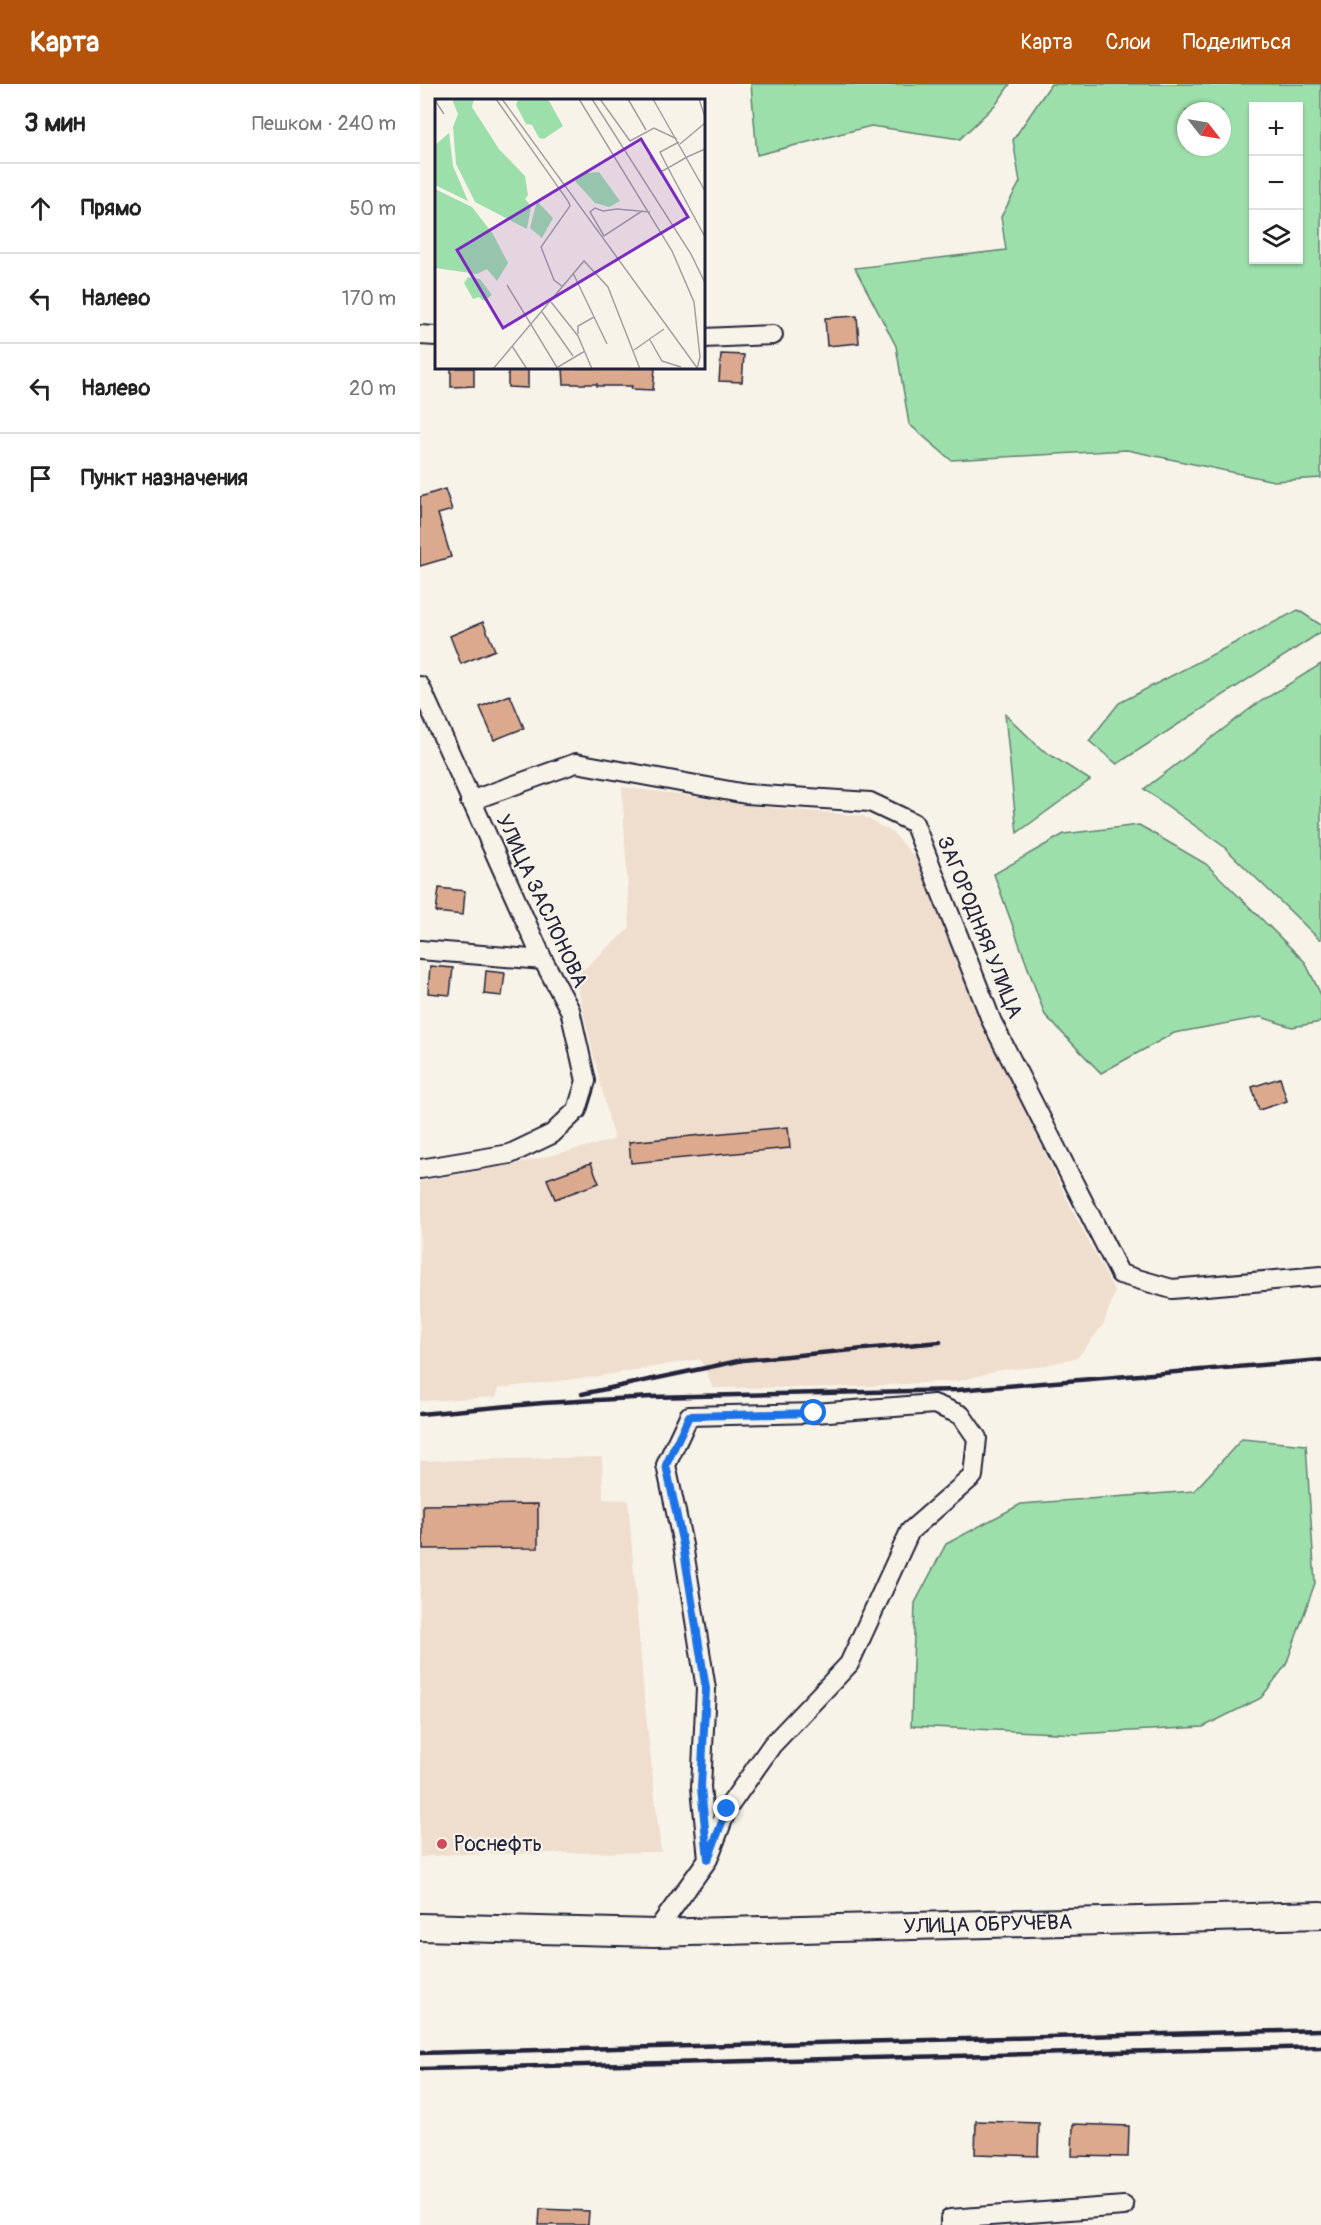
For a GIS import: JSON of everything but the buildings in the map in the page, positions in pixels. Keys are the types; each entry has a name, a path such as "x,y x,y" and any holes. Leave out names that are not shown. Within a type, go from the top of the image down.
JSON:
{"street":[{"path":"420,335 435,336"},
{"path":"705,338 773,335"},
{"name":"УЛИЦА ЗАСЛОНОВА","path":"420,686 543,960 570,1010 586,1081 577,1110 552,1134 510,1154 420,1169"},
{"name":"ЗАГОРОДНЯЯ УЛИЦА","path":"470,801 576,763 746,794 870,802 914,823 992,1022 1120,1274 1172,1289 1321,1276"},
{"path":"420,950 543,960"},
{"path":"656,1933 708,1859 727,1809 772,1745 849,1664 910,1531 973,1476 977,1438 962,1415 934,1404 814,1413 689,1416 666,1465 683,1545 706,1689 701,1787 708,1859"},
{"name":"УЛИЦА ОБРУЧЕВА","path":"420,1927 656,1933 1321,1915"},
{"path":"950,2225 950,2219 1124,2206"}],"shaded area":[{"path":"622,787 749,806 863,816 893,833 918,861 981,1019 1073,1212 1115,1292 1103,1325 1078,1357 1038,1367 1000,1370 959,1381 849,1387 713,1388 700,1359 593,1377 499,1388 496,1397 420,1401 420,1181 508,1166 614,1140 575,977 630,928"},
{"path":"602,1457 603,1499 628,1500 644,1697 661,1852 456,1854 420,1857 420,1461"}],"green space":[{"path":"751,84 1010,84 997,103 960,139 871,126 757,155"},
{"path":"1051,84 1321,84 1321,478 1274,481 1127,450 951,460 909,424 896,346 855,268 1006,250 1001,217 1020,182 1013,140"},
{"path":"1298,610 1321,625 1321,632 1117,764 1089,741 1119,703"},
{"path":"1321,664 1321,939 1319,939 1223,846 1144,789 1255,705"},
{"path":"1005,714 1041,749 1090,780 1017,833"},
{"path":"1139,825 1206,864 1305,962 1321,995 1321,1022 1292,1027 1261,1017 1174,1033 1101,1073 1045,1015 994,874 1064,834"},
{"path":"1242,1439 1306,1445 1315,1583 1286,1665 1261,1698 1203,1727 1077,1734 911,1726 915,1603 946,1544 1021,1504 1194,1491"}],"railway":[{"path":"582,1394 743,1360 940,1342"},
{"path":"420,1414 543,1403 651,1397 957,1390 1321,1360"},
{"path":"420,2053 1321,2030"},
{"path":"420,2069 1321,2047"}],"place":[{"name":"Роснефть","path":"442,1844"}],"route":[{"path":"727,1809 708,1859 701,1787 706,1689 683,1545 666,1465 689,1416 814,1413"}]}
